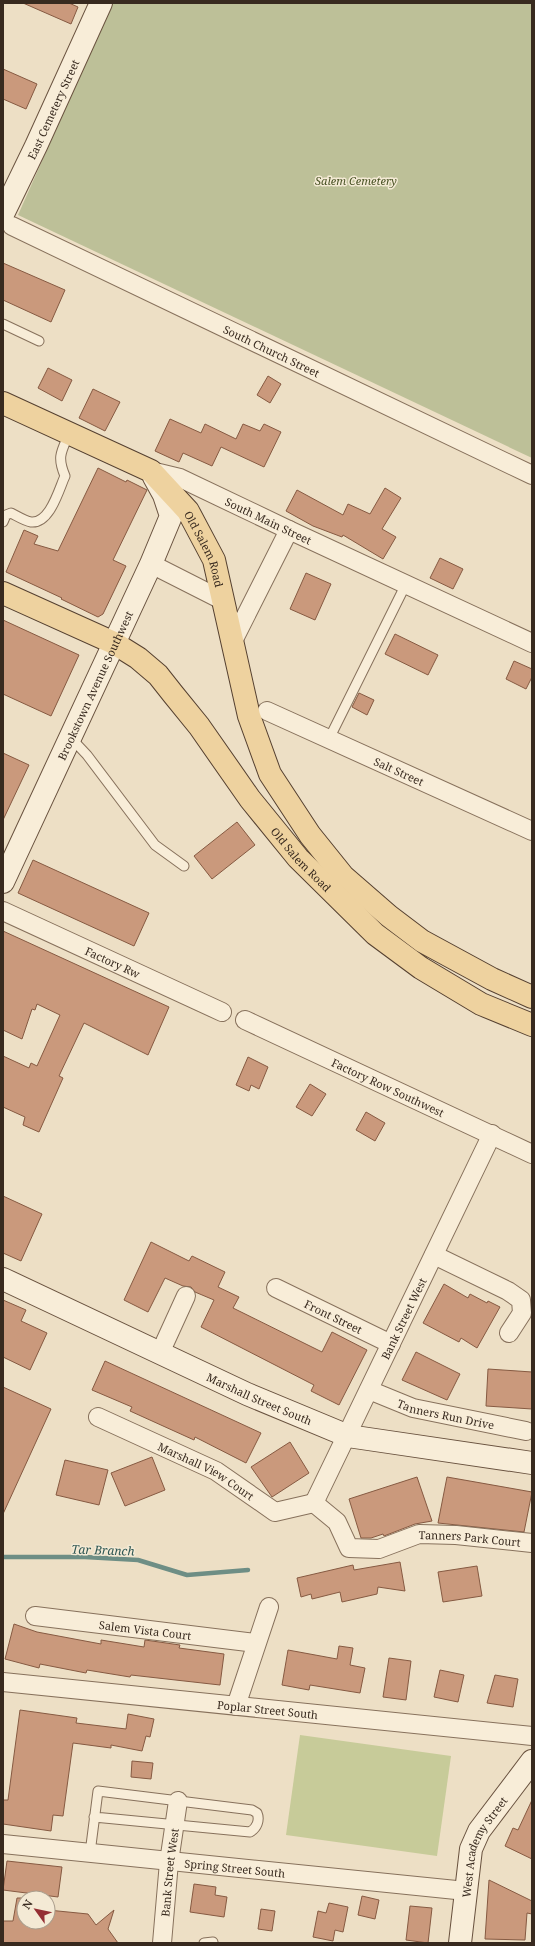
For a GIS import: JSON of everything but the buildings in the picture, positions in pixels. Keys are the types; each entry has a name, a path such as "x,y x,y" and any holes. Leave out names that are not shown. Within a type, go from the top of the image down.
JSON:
{"main road":[{"name":"South Main Street","path":"3,403 151,471"},
{"name":"Old Salem Road","path":"151,471 188,511 214,560 249,716 270,774 310,835 343,876 389,916 422,941 492,979 532,997"},
{"name":"Old Salem Road","path":"3,593 114,643 138,658 158,675 198,726 250,799 298,858 375,934 421,968 475,1000 532,1025"}],"street":[{"name":"East Cemetery Street","path":"8,220 36,146 101,3"},
{"name":"South Church Street","path":"8,220 532,475"},
{"name":"South Main Street","path":"151,471 180,478 532,642"},
{"name":"Brookstown Avenue Southwest","path":"3,882 151,564 171,516 164,495 151,471"},
{"path":"232,641 289,530"},
{"path":"151,564 224,601"},
{"name":"Salt Street","path":"267,711 532,831"},
{"name":"Factory Rw","path":"3,912 222,1012"},
{"name":"Factory Row Southwest","path":"245,1020 532,1154"},
{"name":"Bank Street West","path":"314,1503 348,1436 492,1134"},
{"path":"434,1254 508,1291 521,1300 522,1313 509,1332"},
{"name":"Marshall Street South","path":"3,1279 247,1394 348,1436 532,1463"},
{"name":"Front Street","path":"276,1288 391,1344"},
{"path":"160,1353 186,1296"},
{"name":"Tanners Run Drive","path":"369,1390 413,1408 526,1431"},
{"name":"Marshall View Court","path":"98,1417 216,1471 275,1512 314,1503"},
{"name":"Tanners Park Court","path":"314,1503 337,1522 349,1548 379,1549 419,1534 456,1535 532,1544"},
{"path":"236,1706 269,1607"},
{"name":"Salem Vista Court","path":"35,1616 256,1644"},
{"name":"Poplar Street South","path":"3,1682 532,1736"},
{"name":"West Academy Street","path":"460,1943 471,1848 479,1831 532,1761"},
{"name":"Bank Street West","path":"162,1943 169,1862 178,1801"},
{"name":"Spring Street South","path":"3,1844 466,1892"}],"lane":[{"path":"3,324 38,341"},
{"path":"5,518 11,513 31,522 39,520 50,512 65,476 59,463 60,455 69,434"},
{"path":"329,739 406,584"},
{"path":"70,737 87,755 155,845 184,866"},
{"path":"90,1853 94,1817 98,1791 252,1810 257,1813 259,1817 258,1823 250,1832 94,1817"}],"green space":[{"name":"Salem Cemetery","path":"112,3 532,3 532,458 18,215"},
{"path":"300,1735 451,1756 437,1856 286,1835"}],"waterway":[{"name":"Tar Branch","path":"3,1557 85,1557 138,1560 187,1575 248,1570"}]}
